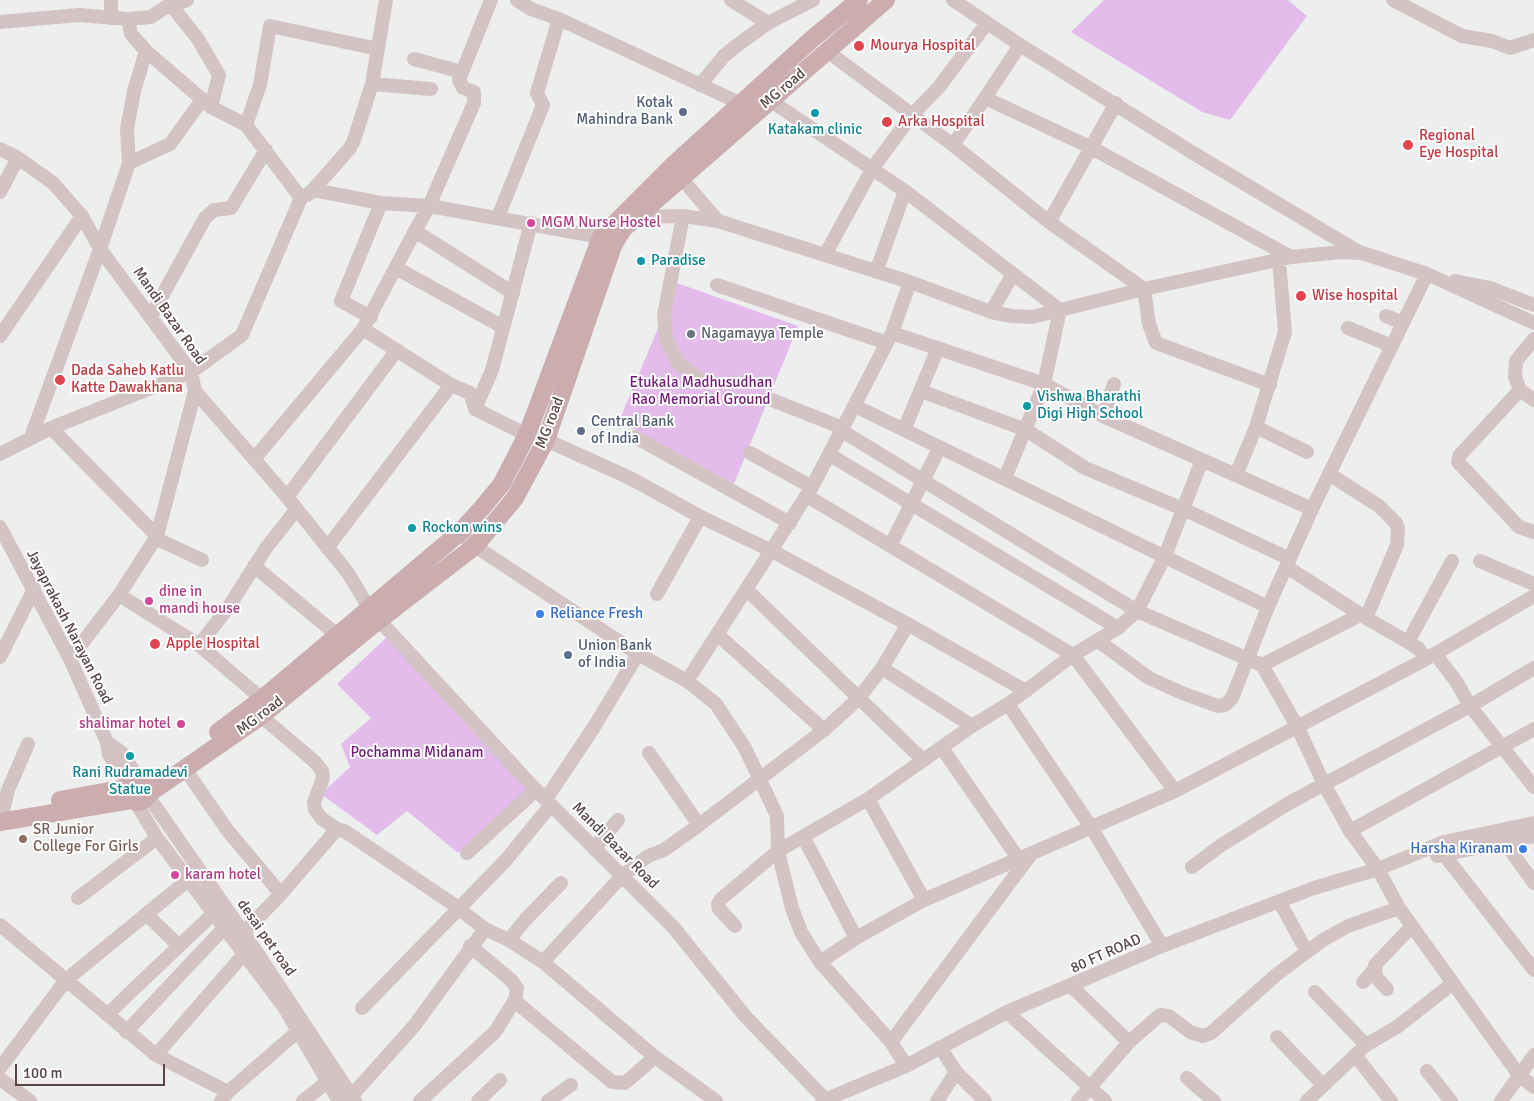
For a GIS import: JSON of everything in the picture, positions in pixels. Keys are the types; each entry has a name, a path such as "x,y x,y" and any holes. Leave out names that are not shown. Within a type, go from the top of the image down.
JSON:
{"main road":[{"name":"MG road","path":"138,790 182,759 262,708 348,648 374,614 459,533 501,485 527,436 601,237 671,168 812,39 859,0"},
{"name":"MG road","path":"138,790 185,769 262,708 337,635 374,614 474,546 514,498 546,440 613,246 623,229 886,0"},
{"path":"1,815 138,790"}],"street":[{"path":"111,0 111,18"},
{"path":"0,22 79,15 128,19 151,17 168,4 187,0"},
{"path":"0,454 51,428 192,372 242,335 301,198 313,190 350,148 372,84 386,0"},
{"path":"254,459 363,329 429,206 474,103 474,92 463,88 459,83 491,0"},
{"path":"517,0 532,4 559,19 742,104"},
{"path":"731,0 768,23"},
{"path":"700,85 724,56 768,23 813,0"},
{"path":"952,0 1020,45 1116,103 1193,153 1362,253 1444,280 1534,323"},
{"path":"1393,0 1462,36 1492,41 1510,48 1534,40"},
{"path":"129,163 170,144 206,104 219,75 198,39 168,4"},
{"path":"128,19 131,34 146,51 206,104 246,126 301,198"},
{"path":"498,217 543,105 537,93 559,19"},
{"path":"824,255 872,169 912,115 939,87 987,23"},
{"path":"246,126 260,85 270,26 378,49"},
{"path":"953,145 1020,45"},
{"path":"31,437 129,163 127,129 134,91 146,51"},
{"path":"827,51 953,145 1048,222 1144,289 1149,324 1156,343 1270,385"},
{"path":"414,59 462,72"},
{"path":"372,84 430,89"},
{"path":"985,98 1090,147 1285,259"},
{"path":"770,101 905,191 1060,310"},
{"path":"1048,222 1116,103"},
{"path":"0,149 18,158 53,183 82,216 0,336"},
{"path":"150,316 204,218 214,210 232,208 266,150"},
{"path":"0,192 18,158"},
{"path":"682,179 718,221"},
{"path":"313,190 381,203 429,206 498,217 601,237"},
{"path":"876,272 905,191"},
{"path":"371,317 341,300 381,203"},
{"name":"Mandi Bazar Road","path":"82,216 100,248 192,372 195,391 287,497 348,572 374,614 544,798 674,928 745,1016 823,1100"},
{"path":"620,218 684,216 718,221 910,282 991,312 1032,317 1144,289 1285,259 1342,252 1362,253"},
{"path":"684,216 664,315 666,339 678,363 701,380"},
{"path":"474,409 492,370 531,224"},
{"path":"415,232 512,293"},
{"path":"1236,475 1256,427 1285,332 1285,259"},
{"path":"396,268 503,327"},
{"path":"991,312 1013,274"},
{"path":"1097,640 1149,678 1209,704 1225,705 1232,698 1268,607 1312,509 1427,274"},
{"path":"1444,280 1472,283 1534,305"},
{"path":"687,681 748,590 810,491 889,338 910,282"},
{"path":"717,285 889,338 938,348 1044,384 1103,416 1312,509"},
{"path":"1005,478 1044,384 1060,310"},
{"path":"1386,316 1403,323"},
{"path":"1348,328 1392,346"},
{"path":"363,329 451,384 470,393 474,409 527,436"},
{"path":"1534,339 1516,361 1515,378 1520,390 1534,400"},
{"path":"904,430 938,348"},
{"path":"287,497 397,350"},
{"path":"327,548 451,384"},
{"path":"1103,416 1114,384"},
{"path":"1520,390 1460,455 1458,462 1518,527 1534,532"},
{"path":"70,659 118,595 156,537 195,391"},
{"path":"921,391 1026,430 1085,468 1183,509 1289,563 1363,617 1431,656 1456,681 1470,706 1534,787"},
{"path":"772,400 843,430 1137,611 1262,665 1297,726 1324,784 1350,830 1378,869 1399,908 1519,1075 1534,1088"},
{"path":"855,406 1268,607"},
{"path":"1256,427 1307,452"},
{"path":"51,428 156,537 202,560"},
{"path":"635,437 790,523"},
{"path":"546,440 630,478 700,517 772,551 908,624 1026,691"},
{"path":"890,546 913,504 940,447"},
{"path":"750,454 810,491 890,546 1073,656 1175,791"},
{"path":"830,455 1118,628"},
{"path":"735,926 720,909 720,901 778,851 804,838 868,799 972,726 1008,704 1073,656 1118,628 1137,611 1165,556 1202,460"},
{"path":"1262,665 1363,617 1397,545 1398,529 1396,523 1379,506 1329,474"},
{"path":"199,645 228,608 254,566 296,510"},
{"path":"657,594 700,517"},
{"name":"Jayaprakash Narayan Road","path":"0,527 70,659 107,742 108,755 138,790"},
{"path":"459,533 474,546 638,654 687,681 716,704 745,748 777,816 778,851 798,924 820,962 891,1042 906,1066"},
{"path":"1408,642 1452,561"},
{"path":"1480,561 1534,584"},
{"path":"254,566 337,635"},
{"path":"0,657 34,589"},
{"path":"748,590 858,699 923,760"},
{"path":"118,595 199,645 315,762 322,771 323,778 314,802 315,810 322,819 337,829 346,832 484,929 509,940 543,962 655,1057 716,1101"},
{"path":"820,962 856,938 924,900 1175,791 1431,656 1534,596"},
{"path":"543,962 622,876 638,862 677,842 824,730 858,699 882,668 908,624"},
{"path":"718,635 824,730"},
{"path":"362,1008 506,860 544,798 594,727 638,654"},
{"path":"882,668 972,726"},
{"path":"1192,867 1251,827 1324,784 1470,706 1534,668"},
{"path":"1008,704 1091,827 1162,946"},
{"path":"1350,830 1534,729"},
{"path":"1,815 8,790 28,744"},
{"path":"942,748 1018,858"},
{"path":"649,753 699,825"},
{"path":"185,769 228,831 281,894"},
{"name":"desai pet road","path":"138,790 157,838 243,955 302,1028 327,1082 348,1100"},
{"name":"desai pet road","path":"138,790 243,933 348,1100"},
{"path":"466,853 544,798"},
{"path":"868,799 924,900"},
{"path":"594,849 618,820"},
{"name":"80 FT ROAD","path":"823,1100 906,1066 1007,1012 1072,987 1162,946 1278,901 1378,869 1444,842 1534,823"},
{"path":"243,933 281,894 337,829"},
{"name":"80 FT ROAD","path":"1412,856 1445,856 1534,836"},
{"path":"78,898 157,838"},
{"path":"804,838 856,938"},
{"path":"1505,843 1534,883"},
{"path":"891,1042 1031,854"},
{"path":"1445,856 1534,970"},
{"path":"0,1068 66,980 188,880"},
{"path":"509,940 561,883"},
{"path":"1278,901 1307,952"},
{"path":"1078,1101 1130,1040 1160,1015 1169,1016 1196,1035 1203,1036 1211,1033 1276,975 1307,952 1348,926 1399,908"},
{"path":"146,914 180,946 213,914"},
{"path":"107,1015 213,914"},
{"path":"0,925 126,1032 156,1055 225,1096 302,1028"},
{"path":"1363,982 1374,970 1378,959 1412,926"},
{"path":"126,1032 224,928"},
{"path":"348,1100 414,1026 484,929"},
{"path":"420,1101 495,1032 515,1000 516,988 511,980 470,946"},
{"path":"156,1055 243,955"},
{"path":"1374,970 1376,977 1387,989"},
{"path":"1307,1101 1366,1045 1397,1027 1453,983"},
{"path":"1072,987 1129,1042 1130,1040"},
{"path":"1315,992 1366,1045"},
{"path":"515,1000 618,1084 625,1083 655,1057"},
{"path":"1007,1012 1105,1101"},
{"path":"1277,1037 1323,1085"},
{"path":"940,1047 956,1072 985,1101"},
{"path":"1355,1055 1391,1101"},
{"path":"1501,1101 1534,1055"},
{"path":"1427,1070 1450,1101"},
{"path":"937,1101 956,1072"},
{"path":"1187,1078 1213,1100"},
{"path":"0,1079 30,1101"},
{"path":"478,1101 500,1080"},
{"path":"303,1101 327,1082"},
{"path":"548,1101 571,1085"}],"green space":[{"path":"1104,0 1288,0 1307,16 1230,120 1202,112 1071,32"},
{"name":"Etukala Madhusudhan Rao Memorial Ground","path":"677,283 798,326 734,484 619,421"},
{"name":"Pochamma Midanam","path":"389,635 532,793 458,853 407,811 377,835 321,794 350,767 341,744 371,718 337,684"}],"place":[{"name":"Mourya Hospital","path":"859,46"},
{"name":"Kotak Mahindra Bank","path":"683,112"},
{"name":"Katakam clinic","path":"815,113"},
{"name":"Arka Hospital","path":"887,122"},
{"name":"Regional Eye Hospital","path":"1408,145"},
{"name":"MGM Nurse Hostel","path":"531,223"},
{"name":"Paradise","path":"641,261"},
{"name":"Wise hospital","path":"1301,296"},
{"name":"Nagamayya Temple","path":"691,334"},
{"name":"Dada Saheb Katlu Katte Dawakhana","path":"60,380"},
{"name":"Vishwa Bharathi Digi High School","path":"1027,406"},
{"name":"Central Bank of India","path":"581,431"},
{"name":"Rockon wins","path":"412,528"},
{"name":"dine in mandi house","path":"149,601"},
{"name":"Reliance Fresh","path":"540,614"},
{"name":"Apple Hospital","path":"155,644"},
{"name":"Union Bank of India","path":"568,655"},
{"name":"shalimar hotel","path":"181,724"},
{"name":"Rani Rudramadevi Statue","path":"130,756"},
{"name":"SR Junior College For Girls","path":"23,839"},
{"name":"Harsha Kiranam","path":"1523,849"},
{"name":"karam hotel","path":"175,875"}]}
